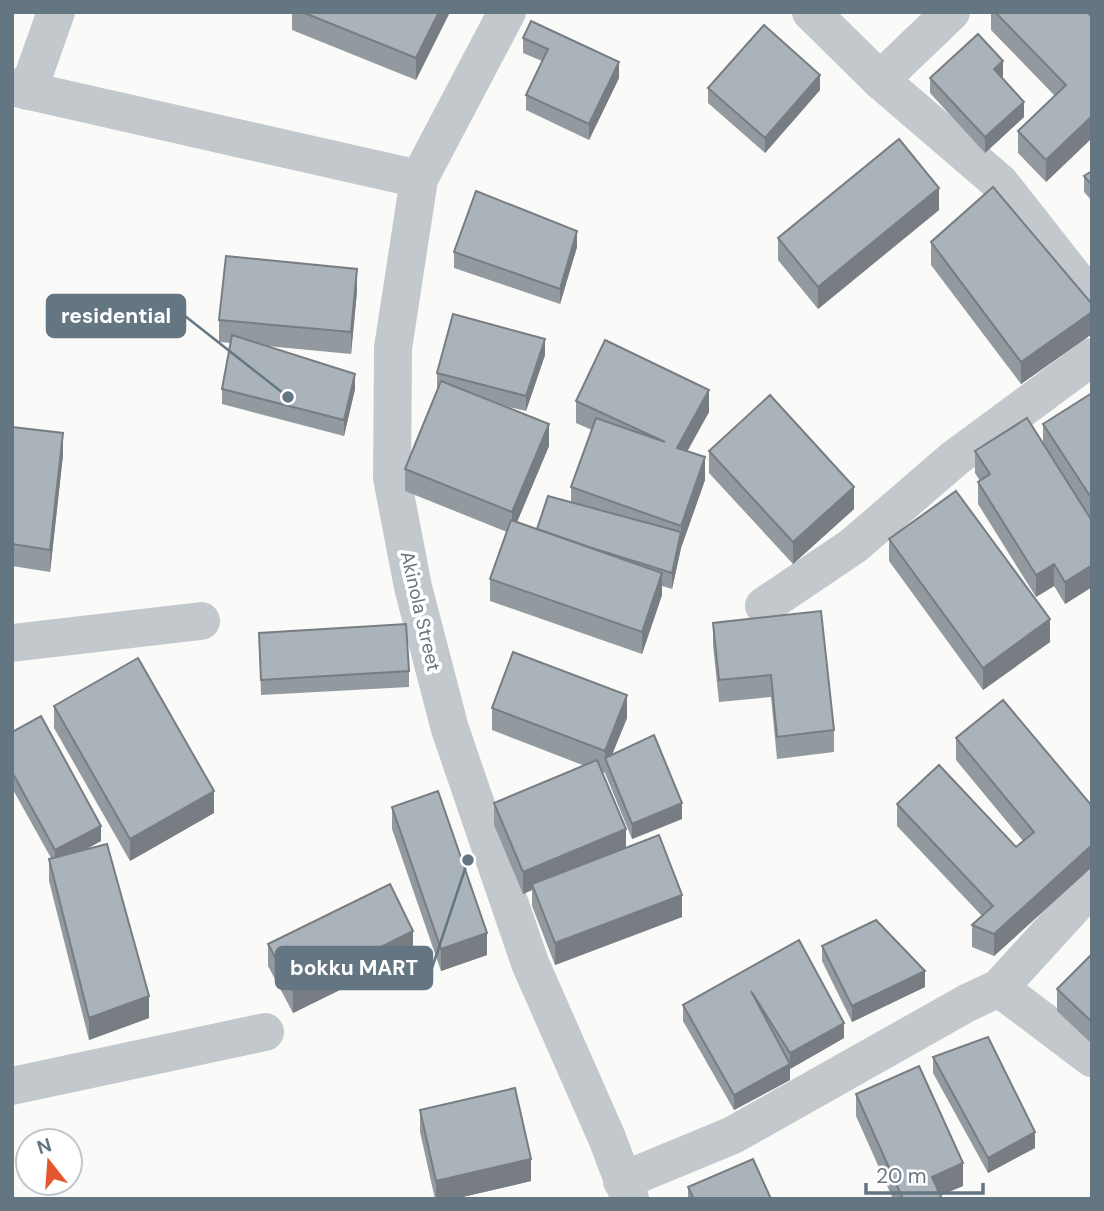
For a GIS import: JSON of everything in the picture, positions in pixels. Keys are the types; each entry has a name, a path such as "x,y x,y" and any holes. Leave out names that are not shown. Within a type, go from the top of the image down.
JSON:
{"street":[{"path":"56,12 20,89 419,179"},
{"name":"Akinola Street","path":"507,12 419,179 393,348 392,478 413,587 450,729 530,963 607,1138 626,1190"},
{"path":"811,12 880,80 1000,183 1092,300"},
{"path":"880,80 951,12"},
{"path":"764,606 853,546 955,458 1092,357"},
{"path":"12,643 201,621"},
{"path":"626,1190 733,1135 944,1015 999,988 1092,886"},
{"path":"999,988 1092,1058"},
{"path":"12,1086 265,1032"}],"building":[{"path":"302,12 439,12 416,58"},
{"path":"995,12 1087,12 1092,17 1092,116 1046,160 1018,131 1066,85"},
{"path":"531,21 619,62 589,124 526,95 548,49 523,38"},
{"path":"764,25 820,75 765,138 708,88"},
{"path":"978,34 1003,61 994,69 1024,102 985,137 930,78"},
{"path":"899,139 939,188 818,287 778,238"},
{"path":"1092,171 1092,185 1084,176"},
{"path":"993,187 1092,304 1092,312 1021,362 931,242"},
{"path":"476,191 577,231 560,289 454,252"},
{"path":"226,256 357,269 351,332 219,320"},
{"path":"453,314 545,339 526,396 437,373"},
{"path":"232,335 355,374 344,420 222,389"},
{"path":"605,340 709,390 677,448 705,457 681,526 571,487 596,418 665,442 576,401"},
{"path":"441,381 549,424 512,512 405,469"},
{"path":"1092,393 1092,499 1043,424"},
{"path":"770,395 854,487 793,542 709,451"},
{"path":"1027,418 1092,521 1092,565 1065,582 1054,564 1036,575 978,482 990,474 975,451"},
{"path":"12,427 63,433 50,550 12,544"},
{"path":"956,491 1050,619 983,668 889,539"},
{"path":"548,496 681,532 672,573 537,529"},
{"path":"511,520 662,573 642,632 490,579"},
{"path":"821,611 834,730 777,737 771,675 719,680 713,623"},
{"path":"406,624 409,671 261,680 259,633"},
{"path":"513,652 627,695 605,751 492,708"},
{"path":"138,658 214,791 130,839 54,706"},
{"path":"1003,700 1092,806 1092,845 994,934 972,925 993,906 897,804 939,765 1016,847 1034,832 956,738"},
{"path":"41,716 101,826 55,850 12,772 12,732"},
{"path":"654,735 682,803 632,824 605,758"},
{"path":"597,760 626,829 523,872 494,803"},
{"path":"438,791 487,933 441,949 392,807"},
{"path":"659,835 682,895 555,943 532,884"},
{"path":"107,844 149,996 89,1018 49,859"},
{"path":"390,884 413,931 293,991 268,944"},
{"path":"876,920 925,971 852,1006 822,946"},
{"path":"799,940 844,1023 790,1053 751,991 790,1064 734,1095 683,1005"},
{"path":"1092,954 1092,1022 1057,989"},
{"path":"988,1037 1035,1132 988,1158 933,1057"},
{"path":"919,1066 963,1163 932,1177 942,1199 903,1199 856,1094"},
{"path":"515,1088 531,1159 436,1181 420,1110"},
{"path":"753,1159 771,1199 694,1199 688,1187"}],"place":[{"name":"residential","path":"288,397"},
{"name":"bokku MART","path":"468,860"}]}
